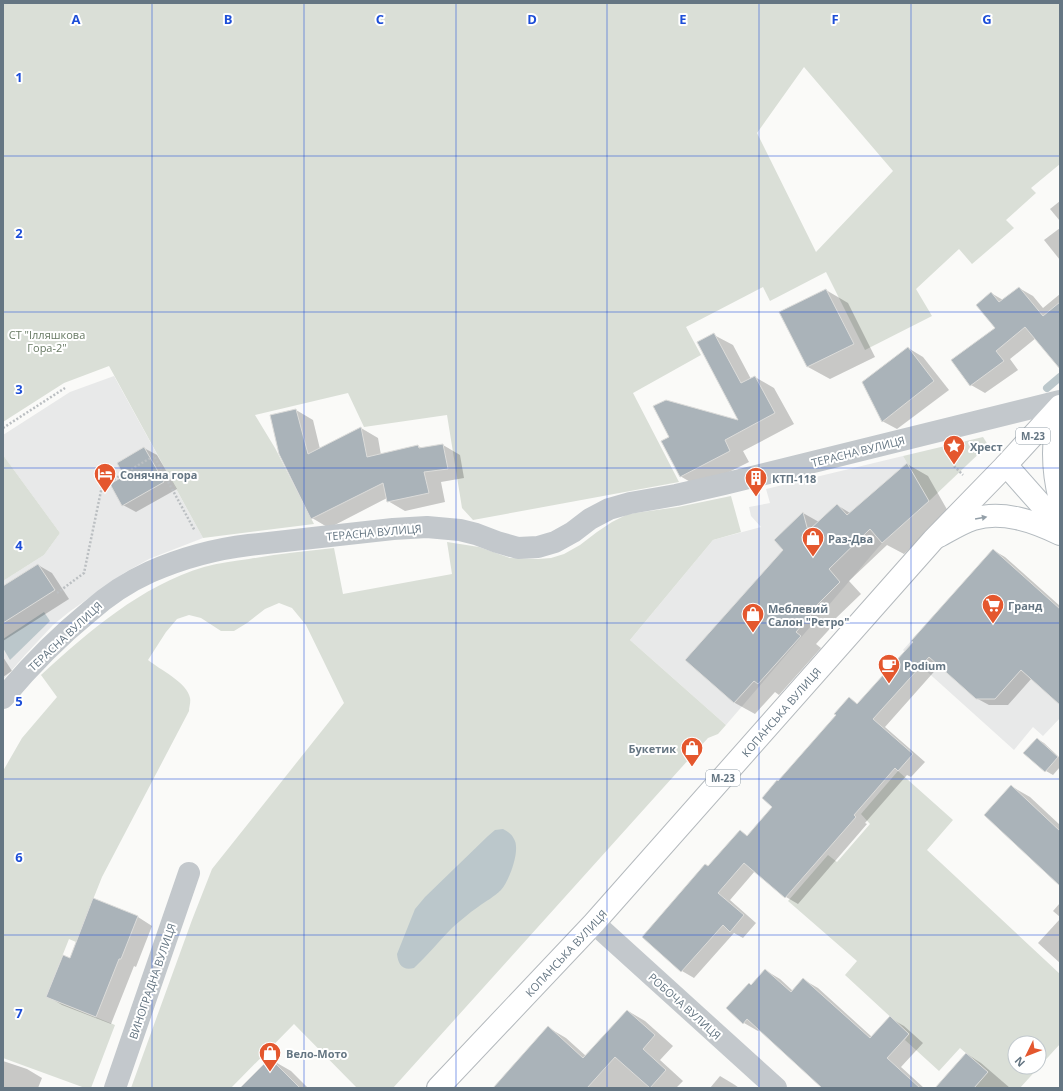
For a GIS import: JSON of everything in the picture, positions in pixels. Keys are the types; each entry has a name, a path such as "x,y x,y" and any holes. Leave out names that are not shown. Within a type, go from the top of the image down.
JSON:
{"main road":[{"name":"КОПАНСЬКА ВУЛИЦЯ","path":"438,1088 594,923 933,540 1006,465 1060,406"},
{"path":"1060,413 1055,435 1054,454 1055,473 1060,500"},
{"path":"1006,465 1060,526"},
{"path":"933,540 961,524 972,519 985,516 1000,516 1030,521 1060,534"}],"street":[{"name":"ТЕРАСНА ВУЛИЦЯ","path":"3,698 23,674 50,646 100,602 125,585 149,572 201,554 243,546 393,529 426,527 460,530 518,548 538,547 555,542 590,519 609,509 630,503 676,495 724,484 1060,401"},
{"name":"ВИНОГРАДНА ВУЛИЦЯ","path":"115,1088 189,873"},
{"name":"РОБОЧА ВУЛИЦЯ","path":"594,923 776,1088"}],"path":[{"path":"3,428 66,388"},
{"path":"56,594 84,573 102,486 154,456 196,533"}],"shaded area":[{"name":"Сонячна гора","path":"114,376 203,538 149,559 124,573 69,612 53,625 3,680 3,581 44,555 60,533 3,455 3,435 70,392"},
{"path":"903,456 929,501 882,543 726,725 630,640 713,540 761,527 751,516 749,507 770,503 766,489"},
{"name":"Гранд","path":"993,549 1060,609 1060,718 1043,736 1033,727 1014,750 903,650"},
{"path":"44,612 50,621 10,660 3,648 3,639"},
{"path":"503,829 513,837 516,844 513,865 504,886 496,895 471,912 452,928 414,968 410,969 401,966 398,961 397,954 415,909 425,897 488,836 495,830"}],"green space":[{"name":"СТ \"Ілляшкова Гора-2\"","path":"3,3 1060,3 1060,164 1031,188 1036,193 1006,220 1014,228 972,264 959,249 916,289 932,316 865,350 826,272 770,301 763,287 686,327 701,355 633,393 679,482 473,520 462,508 447,415 364,427 348,393 255,415 275,448 314,524 203,538 109,366 64,383 3,422","holes":["804,67 893,171 816,252 757,133"]},
{"path":"983,437 988,445 929,501 903,456"},
{"path":"3,455 60,533 44,555 3,581"},
{"path":"731,496 741,532 713,540 630,640 726,725 718,734 708,738 393,1088 357,1088 294,1024 231,1088 131,1088 212,869 344,703 306,625 292,608 279,603 265,609 234,631 221,631 201,618 189,615 177,619 166,632 148,660 184,687 190,698 189,711 102,877 76,942 69,939 46,997 115,1025 91,1088 85,1088 3,1058 3,771 22,738 57,697 41,675 97,627 137,598 159,586 181,575 215,564 334,548 343,594 452,574 447,542 479,547 510,558 551,558 564,554 580,545 612,522 628,514 678,507"},
{"path":"898,771 953,820 927,850 1060,974 1060,1044 1047,1058 1047,1035 1007,1035 1007,1075 1032,1075 1020,1088 974,1088 988,1072 960,1048 939,1071 905,1040 909,1034 845,975 857,961 788,901 828,855 837,862 870,824 861,814"}],"building":[{"path":"1019,287 1043,316 1060,302 1060,369 1025,327 996,351 1004,361 970,386 951,360 995,328 976,305 991,292 999,302"},
{"path":"826,289 854,344 807,367 779,312"},
{"path":"714,333 741,383 755,376 775,413 725,440 730,451 680,477 661,441 669,437 653,406 666,400 738,420 697,342"},
{"path":"908,347 934,381 882,422 862,382"},
{"path":"296,409 308,454 361,427 367,457 418,445 419,448 443,444 448,469 424,472 429,493 387,502 383,483 311,519 279,454 270,415"},
{"path":"144,447 164,482 122,506 110,484 124,476 117,463"},
{"path":"907,463 929,501 882,543 870,529 829,569 840,582 814,608 816,609 796,632 801,636 758,684 754,681 734,703 685,660 783,550 774,540 803,512 808,531 837,504 847,515"},
{"path":"993,549 1060,609 1060,705 1021,670 995,699 976,699 929,657 873,719 913,754 898,771 895,768 854,815 856,817 785,898 744,863 718,893 744,915 730,932 723,925 681,972 642,937 705,864 708,866 740,830 747,836 772,807 762,798 777,780 778,781 836,715 834,714 849,697 857,704 913,642 911,641"},
{"path":"38,564 55,590 3,623 3,586"},
{"path":"1037,738 1058,757 1045,772 1023,753"},
{"path":"1011,785 1060,831 1060,886 984,815"},
{"path":"93,898 138,916 96,1017 46,997 63,955 70,958"},
{"path":"765,969 791,992 803,978 870,1038 890,1016 909,1034 887,1058 920,1088 822,1088 747,1019 743,1024 726,1008 749,983 751,985"},
{"path":"627,1010 655,1035 643,1049 666,1070 650,1088 615,1057 587,1088 493,1088 548,1026 583,1058"},
{"path":"966,1053 988,1072 974,1088 935,1088"},
{"name":"Вело-Мото","path":"270,1058 300,1088 240,1088"}],"waterway":[{"path":"1047,388 1060,377"}],"place":[{"name":"Хрест","path":"954,466"},
{"name":"Сонячна гора","path":"105,494"},
{"name":"КТП-118","path":"756,498"},
{"name":"Раз-Два","path":"813,558"},
{"name":"Гранд","path":"993,624"},
{"name":"Меблевий Салон \"Ретро\"","path":"753,634"},
{"name":"Podium","path":"889,684"},
{"name":"Букетик","path":"692,768"},
{"name":"Вело-Мото","path":"270,1072"}]}
